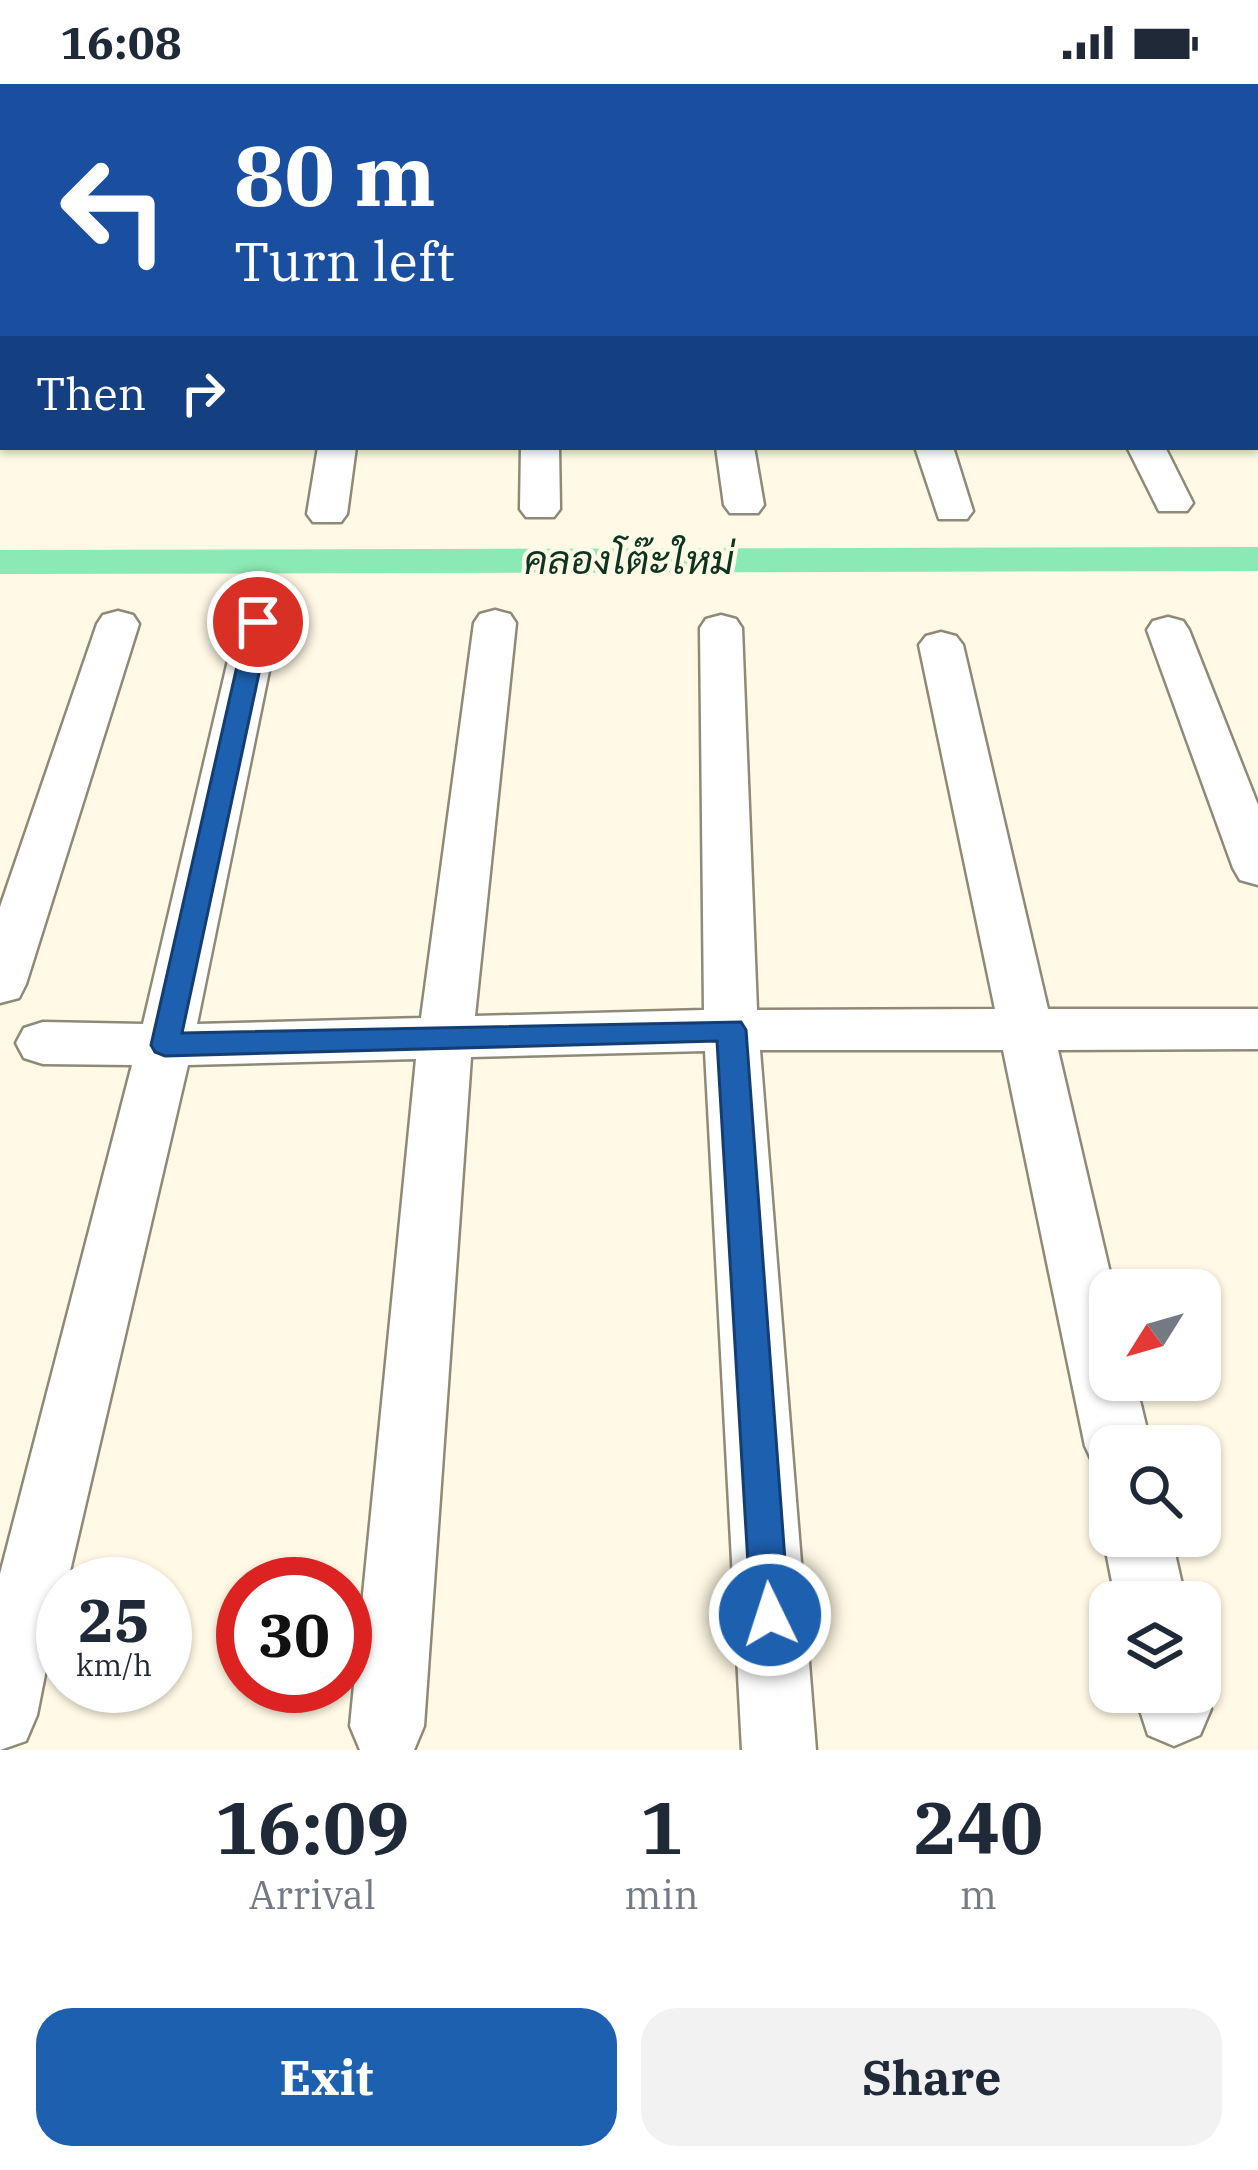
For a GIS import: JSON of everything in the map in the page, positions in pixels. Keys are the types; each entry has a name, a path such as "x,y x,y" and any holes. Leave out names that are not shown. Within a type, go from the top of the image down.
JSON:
{"street":[{"path":"327,514 337,450"},
{"path":"540,450 540,509"},
{"path":"735,450 744,505"},
{"path":"935,450 953,511"},
{"path":"1147,450 1173,503"},
{"path":"0,1715 165,1045 258,622"},
{"path":"387,1726 445,1038 495,623"},
{"path":"0,984 118,624"},
{"path":"721,628 731,1030 779,1750"},
{"path":"1168,630 1258,868"},
{"path":"941,645 1113,1425"},
{"path":"43,1043 165,1045 731,1030 1258,1029"}],"waterway":[{"name":"คลองโต๊ะใหม่","path":"0,562 1258,559"}],"route":[{"path":"258,622 165,1045 731,1030 770,1615"}]}
